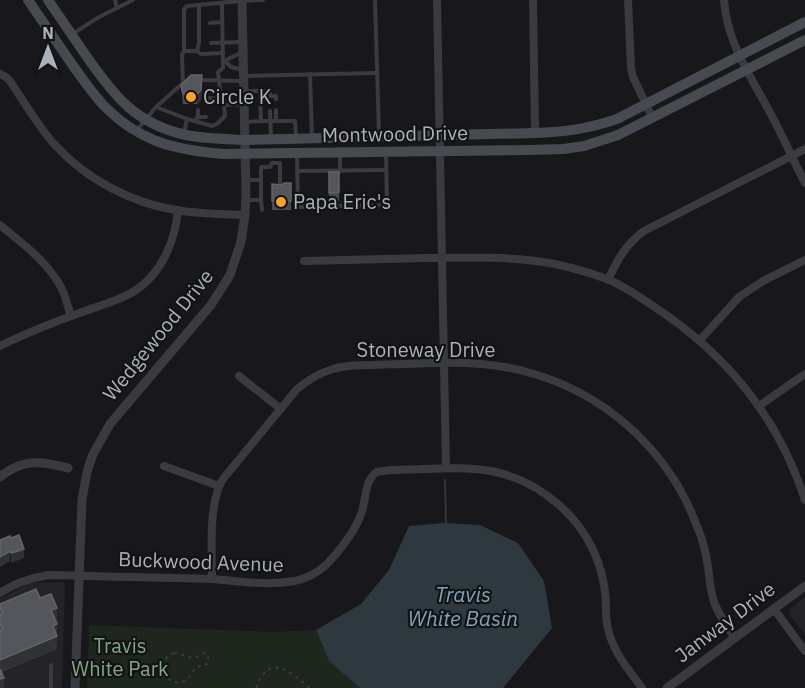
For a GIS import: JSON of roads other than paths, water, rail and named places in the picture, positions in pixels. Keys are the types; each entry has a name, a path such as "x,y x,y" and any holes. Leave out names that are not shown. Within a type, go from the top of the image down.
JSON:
{"main road":[{"name":"Montwood Drive","path":"28,0 93,96 136,132 168,145 194,151 280,158 297,153 552,149 584,146 618,135 805,40"},
{"name":"Montwood Drive","path":"48,0 112,91 123,103 162,128 203,138 246,140 564,132 595,126 617,119 805,22"},
{"path":"345,153 349,137"}],"street":[{"name":"Wedgewood Drive","path":"75,688 83,471 110,424 212,305 230,275 242,242 246,200 246,140 242,0"},
{"path":"437,0 446,468"},
{"path":"533,0 535,133"},
{"path":"628,0 631,68 652,117"},
{"path":"724,0 728,24 740,55 805,183"},
{"path":"0,74 10,81 55,145 86,172 116,190 146,203 178,210 245,215"},
{"path":"608,280 618,258 644,231 805,150"},
{"path":"0,346 42,327 123,297 138,288 161,264 174,235 178,210"},
{"path":"0,225 47,268 62,291 71,316"},
{"path":"304,261 503,258 537,261 608,280 656,308 700,340 732,371 773,428 788,457 805,500"},
{"path":"700,340 739,297 763,281 805,261"},
{"name":"Stoneway Drive","path":"212,579 213,519 219,486 297,389 321,373 334,368 476,363 539,375 578,391 600,404 628,426 660,459 680,488 697,524 704,547 712,598 723,621 735,638"},
{"path":"759,406 805,374"},
{"path":"239,376 281,409"},
{"path":"0,477 14,468 31,463 48,463 69,468"},
{"path":"164,466 219,486"},
{"name":"Buckwood Avenue","path":"0,593 12,585 48,575 212,579 244,582 286,582 307,577 324,566 354,528 364,506 368,481 373,475 381,471 476,469 511,477 533,487 549,497 569,515 583,532 597,561 605,593 610,639 620,658 642,688"},
{"name":"Janway Drive","path":"667,688 805,586"},
{"path":"774,609 805,651"}],"lane":[{"path":"115,0 117,8"},
{"path":"71,34 133,0"},
{"path":"183,82 182,55 186,40 185,7 242,0 263,0"},
{"path":"375,0 379,136"},
{"path":"217,106 218,72 223,68 224,61 222,4"},
{"path":"197,51 196,30 199,22 199,5"},
{"path":"210,22 222,22"},
{"path":"198,41 205,43"},
{"path":"211,43 244,47"},
{"path":"224,61 244,47"},
{"path":"184,51 197,51 201,54 223,53"},
{"path":"224,61 244,75"},
{"path":"136,132 156,107 183,82 193,79 219,80 244,75 376,73"},
{"path":"310,75 312,138"},
{"path":"244,91 270,91 270,98 276,96 276,99"},
{"path":"260,91 261,121"},
{"path":"156,107 212,126 225,116 224,105 218,99 209,98"},
{"path":"224,105 245,104"},
{"path":"195,122 198,110"},
{"path":"276,110 276,121"},
{"path":"270,111 271,139"},
{"path":"198,117 206,117"},
{"path":"183,134 187,119"},
{"path":"245,122 295,122 296,138"},
{"path":"203,138 205,125"},
{"path":"297,153 298,207 387,205 386,152"},
{"path":"340,171 345,153"},
{"path":"262,210 261,167 270,167 280,158"},
{"path":"280,158 280,191"},
{"path":"297,171 386,170"},
{"path":"246,180 261,180"},
{"path":"246,200 261,200"},
{"path":"51,665 51,688"}],"water":[{"name":"Travis White Basin","path":"444,523 480,525 518,543 544,581 552,628 503,688 360,688 329,661 316,630 361,604 389,570 409,526"}],"waterway":[{"path":"445,480 446,525"}],"place":[{"name":"Circle K","path":"191,97"},
{"name":"Papa Eric's","path":"281,202"}],"park label":[{"name":"Travis White Park","path":"120,658"}]}
